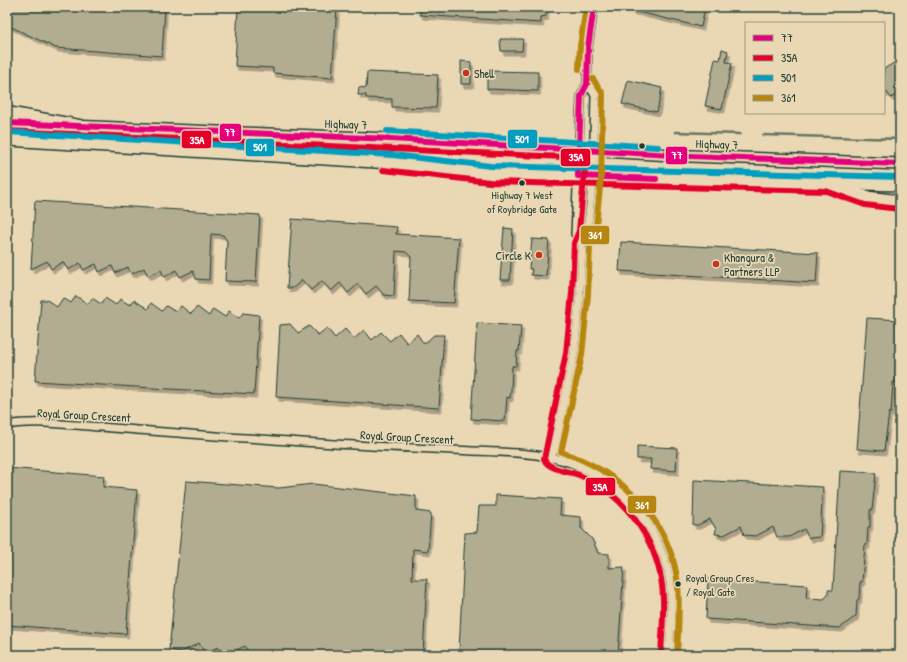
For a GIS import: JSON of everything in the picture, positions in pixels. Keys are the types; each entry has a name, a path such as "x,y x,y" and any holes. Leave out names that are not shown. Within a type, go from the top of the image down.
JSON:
{"highway":[{"path":"7,113 79,126"}],"main road":[{"name":"Highway 7","path":"7,122 390,139 690,156 900,164"},
{"path":"7,140 392,162 490,174 900,185"},
{"path":"827,183 867,197 900,201"}],"street":[{"path":"582,244 575,234 580,150 581,96 587,84 588,47 594,7"},
{"path":"552,458 574,354 579,308 582,244 587,233 593,177 595,150 595,95 587,84"},
{"name":"Royal Group Crescent","path":"7,425 20,423 57,424 259,439 508,453 552,458 597,475 618,490 641,514 656,538 666,566 670,583 671,606 669,655"}],"building":[{"path":"7,7 165,7 162,56 56,48 7,25"},
{"path":"238,7 337,7 332,78 273,73 273,68 235,66"},
{"path":"420,7 546,7 546,16 541,17 541,23 420,15"},
{"path":"630,7 705,7 701,27 630,10"},
{"path":"500,39 523,39 522,51 501,51"},
{"path":"722,49 728,51 726,62 732,63 722,109 705,106 715,59 720,60"},
{"path":"900,59 900,92 891,98 887,92 885,93 885,68"},
{"name":"Shell","path":"461,61 471,62 471,84 461,84"},
{"path":"487,71 538,72 538,91 487,89"},
{"path":"367,72 438,75 436,108 392,107 392,99 366,98 366,95 358,95 359,87 366,88"},
{"path":"628,80 662,88 657,112 622,104"},
{"path":"35,201 260,215 256,282 225,281 227,241 223,235 211,234 209,280 196,279 193,271 180,277 176,270 164,277 161,270 148,276 144,268 131,274 128,267 115,273 112,266 99,272 96,264 83,270 80,263 68,270 63,262 51,269 47,261 31,269"},
{"path":"292,219 397,227 396,234 459,238 454,303 409,301 411,257 406,252 396,251 394,296 384,295 376,286 366,294 358,284 348,293 340,283 331,291 322,281 311,290 302,280 293,288 287,288"},
{"path":"504,228 513,229 510,280 500,280"},
{"name":"Circle K","path":"532,239 549,240 546,276 531,275 532,269 529,269"},
{"path":"621,242 818,253 816,283 619,271"},
{"path":"76,296 88,304 92,298 101,304 105,298 116,305 120,299 130,305 134,300 148,309 151,303 162,311 166,306 176,312 181,306 191,314 197,307 209,316 213,309 225,317 229,311 239,318 243,313 259,315 254,394 35,381 41,300 47,300 57,307 63,298 71,303"},
{"path":"867,318 900,320 898,366 896,366 896,382 893,382 891,413 889,413 884,451 857,449"},
{"path":"477,323 521,326 516,366 512,366 510,398 507,397 505,421 471,419"},
{"path":"290,324 298,333 309,326 318,335 327,328 335,338 345,329 354,339 364,330 372,340 381,332 390,341 399,333 407,343 417,334 424,344 434,335 444,335 439,408 276,397 280,325"},
{"path":"637,446 677,448 676,471 650,469 651,459 637,459"},
{"path":"7,468 104,476 103,487 137,490 126,634 7,625"},
{"path":"840,471 876,473 872,510 870,510 870,527 868,527 867,545 865,545 862,582 860,582 856,616 840,628 706,619 708,579 807,585 806,598 824,599 828,595 828,590 833,590"},
{"path":"694,480 823,487 820,537 809,538 804,529 789,537 777,537 773,527 756,536 744,535 741,526 724,535 715,534 716,529 710,519 698,525 693,525"},
{"path":"186,481 279,488 313,484 416,496 416,511 431,513 428,551 413,549 412,579 427,579 423,655 293,655 291,652 285,655 275,655 271,650 258,655 250,655 245,646 225,655 219,647 204,653 199,643 182,652 169,650"},
{"path":"496,495 561,499 560,515 581,517 581,528 592,539 598,553 609,554 609,568 624,567 618,655 527,655 459,651 465,533 477,532 479,506 496,506"}],"waterway":[{"path":"675,132 740,134"},
{"path":"763,135 900,139"}],"transit line":[{"name":"361","path":"579,69 580,46 586,7"},
{"name":"77","path":"578,175 581,96 587,84 588,47 594,7"},
{"name":"361","path":"593,79 603,94 601,178 595,235 590,246 588,295 582,355 561,452 604,472 623,485 654,519 665,539 673,561 678,585 679,611 677,655"},
{"name":"77","path":"7,123 390,139 690,156 900,164"},
{"name":"35A","path":"7,131 586,158 579,231 574,243 572,293 566,353 544,459 550,466 579,475 610,493 635,519 645,534 659,568 662,585 663,611 661,655"},
{"name":"501","path":"387,131 658,147"},
{"name":"501","path":"7,132 392,155 491,166 900,177"},
{"name":"35A","path":"383,170 490,182 826,191 865,205 899,209"},
{"name":"77","path":"578,176 656,179"}],"place":[{"name":"Shell","path":"466,73"},
{"name":"Highway 7 West of Roybridge Gate","path":"522,183"},
{"name":"Circle K","path":"539,255"},
{"name":"Khangura & Partners LLP","path":"716,264"},
{"name":"Royal Group Cres / Royal Gate","path":"678,584"}]}
